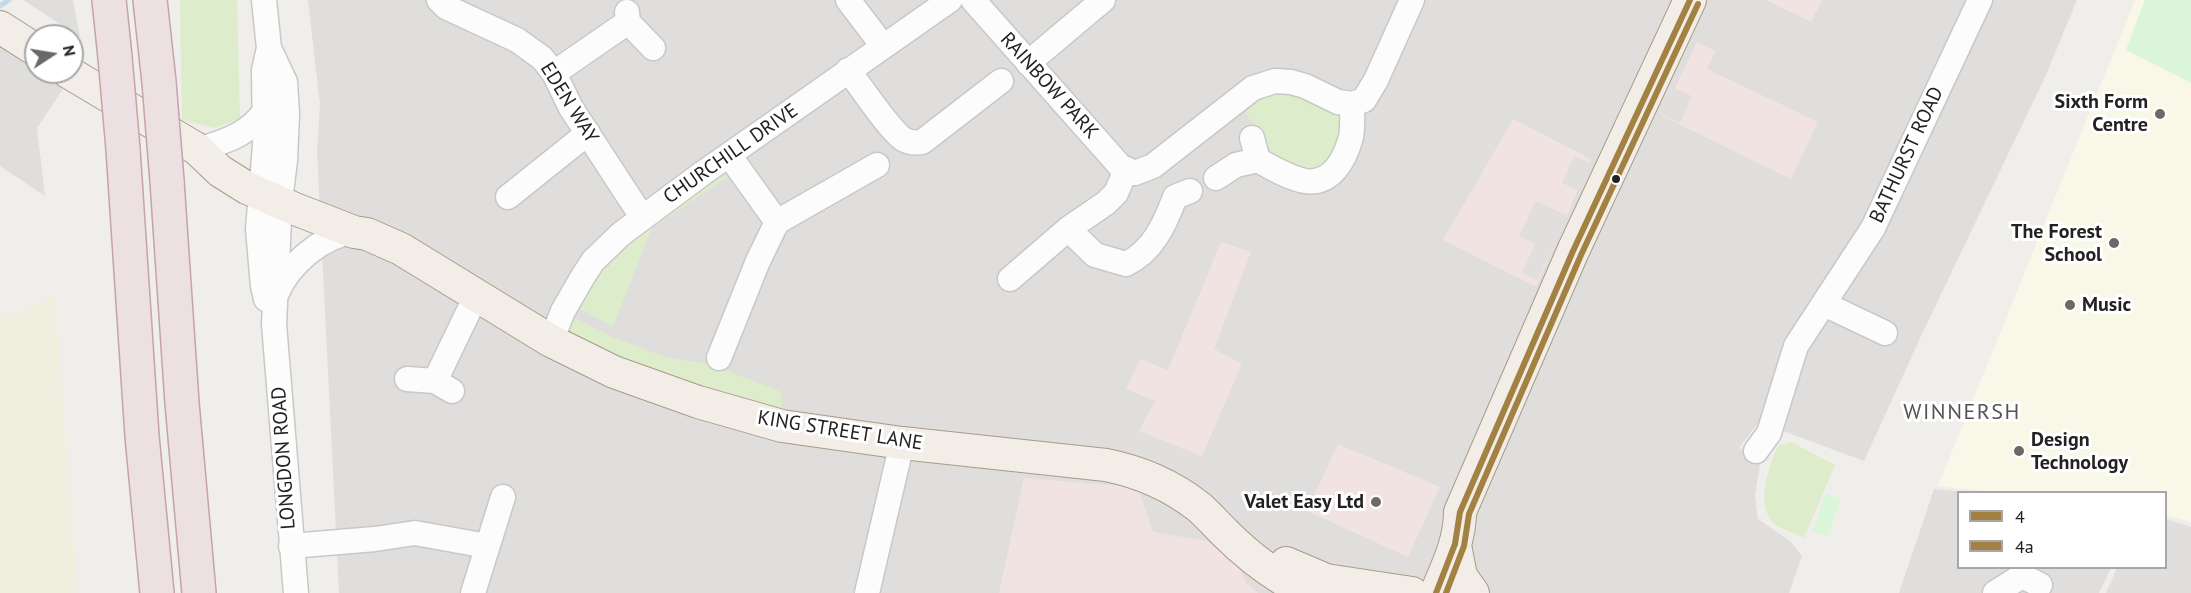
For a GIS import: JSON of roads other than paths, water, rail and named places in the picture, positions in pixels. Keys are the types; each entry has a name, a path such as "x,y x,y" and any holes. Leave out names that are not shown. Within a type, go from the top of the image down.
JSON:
{"highway":[{"path":"109,0 123,149 142,436 157,593"},
{"path":"150,0 159,82 182,403 199,593"}],"main road":[{"path":"1436,593 1455,546 1460,528 1460,512 1573,251 1690,0"},
{"path":"0,27 24,42"},
{"name":"KING STREET LANE","path":"84,81 201,148 220,171 340,212 361,233 401,249 551,341 614,372 698,402 782,426 902,443 1106,465 1129,470 1152,478 1172,489 1202,510 1258,563 1308,593"},
{"path":"1412,593 1439,534 1460,512"},
{"name":"KING STREET LANE","path":"1226,534 1300,570 1326,579 1412,593"},
{"path":"1455,546 1461,576 1473,593"}],"street":[{"path":"264,0 270,48 285,82 286,98 286,149 272,187"},
{"name":"EDEN WAY","path":"439,0 446,7 517,40 542,58 554,73 571,108 642,217"},
{"path":"848,0 883,46"},
{"name":"CHURCHILL DRIVE","path":"551,341 572,295 592,261 642,217 950,0"},
{"name":"RAINBOW PARK","path":"973,0 1126,170"},
{"path":"1028,63 1103,0"},
{"path":"1010,279 1068,230 1106,203 1116,193 1126,170 1135,173 1153,166 1253,88 1275,81 1291,82 1305,86 1338,102 1352,104 1364,100 1376,80 1412,0"},
{"name":"BATHURST ROAD","path":"1756,451 1769,433 1796,346 1873,228 1980,0"},
{"path":"554,73 628,17 653,48"},
{"path":"270,48 264,70 272,187"},
{"path":"849,70 895,131 912,143 922,142 1001,81"},
{"path":"1216,178 1255,149 1276,170 1306,181 1324,179 1337,170 1351,136 1352,104"},
{"path":"201,148 242,134 252,127 265,111"},
{"path":"506,198 588,133"},
{"path":"729,155 777,222"},
{"path":"719,358 758,261 777,222 877,165"},
{"name":"LONGDON ROAD","path":"272,187 277,294 274,324 296,593"},
{"name":"LONGDON ROAD","path":"272,187 259,217 259,253 263,286 274,324"},
{"path":"1068,230 1095,255 1126,264 1140,257 1160,232 1176,189"},
{"path":"277,294 287,274 308,255 338,235 361,233"},
{"path":"407,379 443,386 476,296"},
{"path":"1824,304 1885,333"},
{"path":"867,593 902,443"},
{"path":"472,593 503,497"},
{"path":"291,546 415,533 487,546"},
{"path":"1995,593 2029,576"}],"waterway":[{"path":"0,6 9,0"}],"place":[{"name":"Sixth Form Centre","path":"2160,114"},
{"name":"The Forest School","path":"2114,243"},
{"name":"Music","path":"2070,305"},
{"name":"Design Technology","path":"2019,451"},
{"name":"Valet Easy Ltd","path":"1376,502"}],"district":[{"name":"WINNERSH","path":"1962,413"}]}
